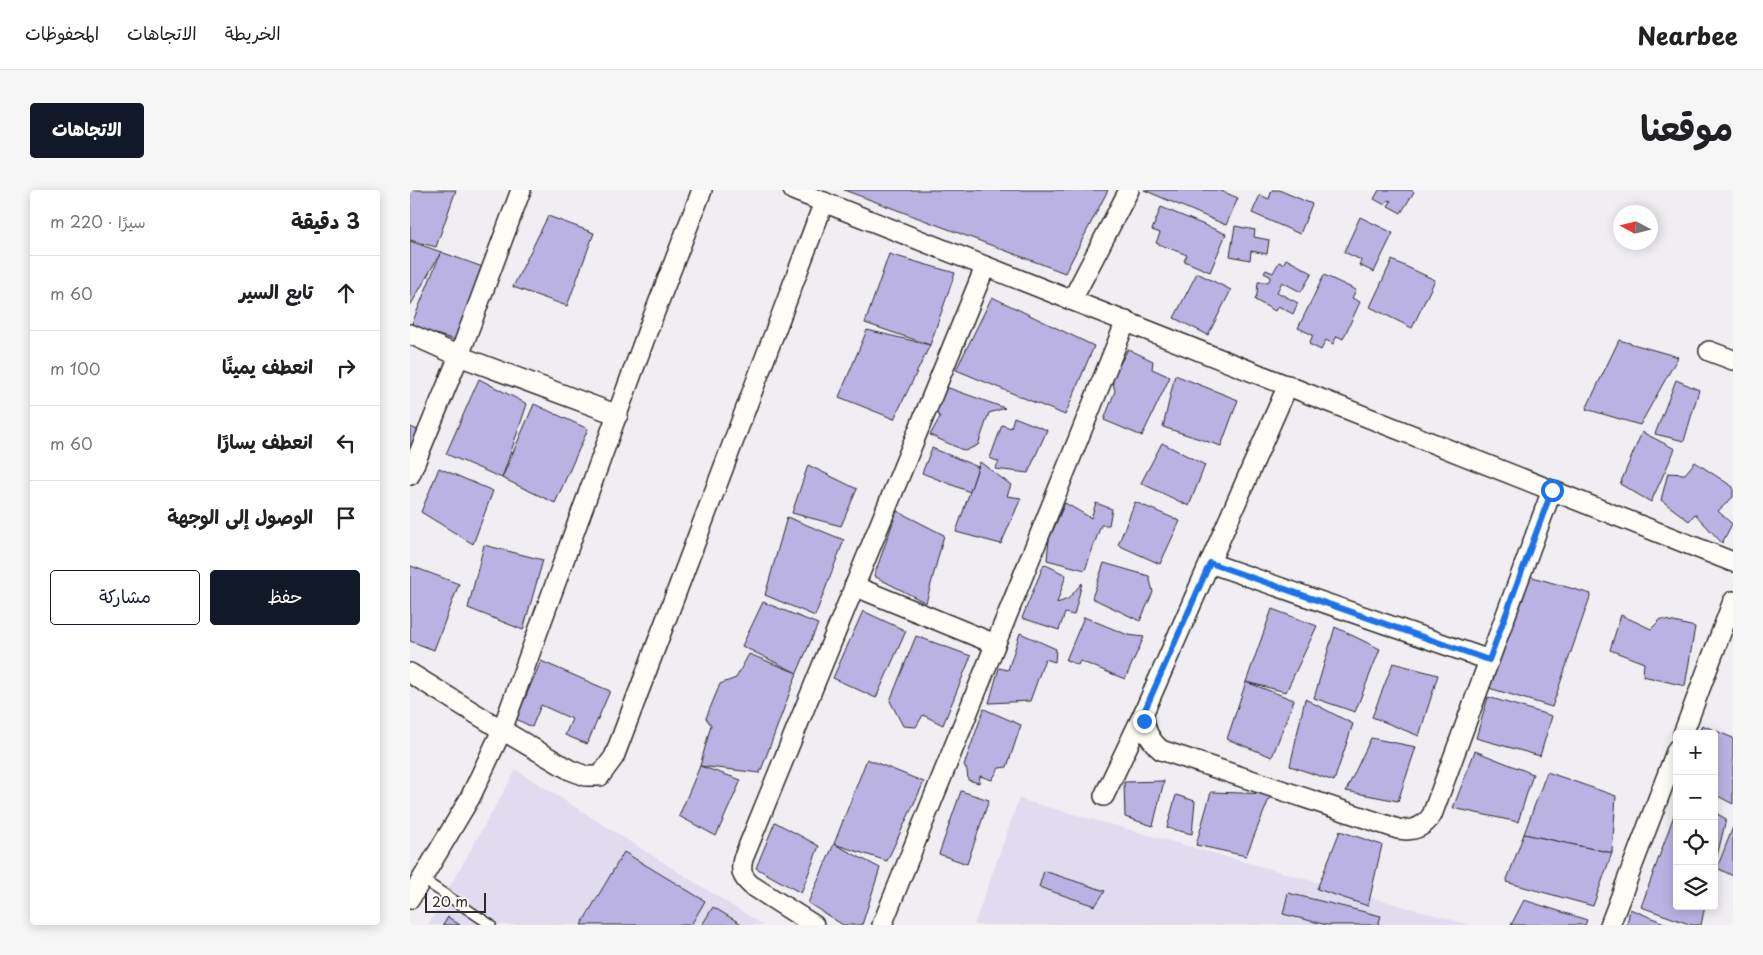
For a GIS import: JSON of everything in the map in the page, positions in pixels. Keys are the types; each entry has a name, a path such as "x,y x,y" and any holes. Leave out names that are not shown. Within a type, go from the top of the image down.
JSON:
{"street":[{"path":"410,475 459,356 521,190"},
{"path":"410,899 470,798 502,730 649,327 702,190"},
{"path":"793,190 1733,562"},
{"path":"1072,300 1130,190"},
{"path":"410,673 570,770 586,776 600,776 614,757 824,202"},
{"path":"814,925 751,886 743,878 741,870 742,859 985,267"},
{"path":"882,925 1126,321"},
{"path":"410,334 459,356 618,415"},
{"path":"1709,351 1733,360"},
{"path":"1104,796 1144,712 1288,385"},
{"path":"1144,712 1144,721 1149,737 1161,750 1398,829 1412,830 1424,825 1432,815 1552,490"},
{"path":"1210,563 1489,660"},
{"path":"854,586 995,644"},
{"path":"1685,730 1733,601"},
{"path":"1610,925 1673,760"}],"lane":[{"path":"422,879 491,925"}],"shaded area":[{"path":"516,770 763,925 428,925"},
{"path":"1019,799 1470,925 974,925"}],"building":[{"path":"410,190 456,190 436,247 410,240"},
{"path":"844,190 1108,190 1065,273"},
{"path":"1144,190 1219,190 1238,198 1226,225"},
{"path":"1272,190 1279,190 1312,204 1300,234 1252,213 1260,195 1269,199"},
{"path":"1379,190 1411,190 1414,192 1401,213 1388,206 1391,201 1388,200 1385,205 1374,199"},
{"path":"1161,207 1226,234 1210,272 1184,261 1187,255 1156,243 1160,233 1152,230"},
{"path":"548,216 594,233 567,306 513,287"},
{"path":"1360,217 1393,233 1374,272 1359,265 1361,260 1344,252"},
{"path":"1235,226 1255,230 1254,237 1269,240 1267,254 1251,251 1250,260 1230,256"},
{"path":"410,241 441,252 410,306"},
{"path":"441,252 491,270 464,343 411,326"},
{"path":"889,254 955,273 930,345 865,323"},
{"path":"1286,259 1312,273 1301,292 1282,282 1277,292 1298,303 1293,314 1278,306 1275,311 1255,300 1258,282 1268,282 1271,277 1264,273 1266,270 1273,273 1279,262 1283,264"},
{"path":"1392,260 1435,280 1412,328 1370,307"},
{"path":"1197,273 1231,290 1208,335 1174,318"},
{"path":"1324,275 1356,290 1352,298 1360,302 1343,339 1337,336 1333,344 1326,340 1321,350 1309,344 1313,335 1298,328"},
{"path":"992,297 1094,346 1065,415 956,370"},
{"path":"867,330 930,345 894,419 839,397"},
{"path":"1619,340 1678,357 1640,425 1586,409"},
{"path":"1128,349 1153,361 1152,369 1170,377 1142,436 1104,420 1115,391 1112,379"},
{"path":"1175,375 1238,400 1221,446 1163,427"},
{"path":"479,379 527,404 502,478 446,454"},
{"path":"1676,380 1699,390 1684,441 1655,434"},
{"path":"943,386 1005,408 989,413 978,445 965,451 930,435 940,417 934,409"},
{"path":"534,404 588,429 555,503 502,478"},
{"path":"1014,417 1047,430 1028,473 995,469 999,462 990,458 1002,425 1011,428"},
{"path":"410,427 423,432 410,467"},
{"path":"1642,432 1675,449 1651,502 1620,484"},
{"path":"1162,443 1205,465 1189,506 1141,483"},
{"path":"932,448 978,467 970,492 922,473"},
{"path":"980,462 1011,485 1007,496 1021,498 1001,544 956,532"},
{"path":"1695,462 1733,487 1733,497 1718,511 1732,524 1722,543 1695,514 1689,521 1661,500 1668,473 1685,474"},
{"path":"808,465 857,489 841,526 792,513"},
{"path":"439,468 493,491 473,544 421,512"},
{"path":"1135,502 1180,521 1160,564 1118,545"},
{"path":"1065,503 1091,518 1096,503 1112,509 1109,525 1101,525 1085,570 1047,560 1049,539"},
{"path":"897,511 944,535 926,603 874,576"},
{"path":"787,517 844,540 815,616 765,595"},
{"path":"484,545 543,560 523,630 468,608"},
{"path":"1104,563 1149,576 1153,592 1140,621 1092,598"},
{"path":"1044,564 1066,575 1057,603 1068,599 1082,583 1074,615 1065,613 1059,630 1022,618"},
{"path":"411,566 459,584 434,650 410,641"},
{"path":"1529,576 1591,594 1552,707 1489,688"},
{"path":"763,602 818,624 797,673 742,646"},
{"path":"1272,609 1317,626 1286,692 1246,682"},
{"path":"863,611 906,631 876,698 833,678"},
{"path":"1621,615 1651,629 1661,619 1695,627 1685,686 1643,676 1644,663 1610,650"},
{"path":"1084,617 1128,635 1144,637 1125,679 1080,661 1078,665 1066,660"},
{"path":"1335,627 1380,649 1355,712 1314,698"},
{"path":"1020,633 1056,649 1055,662 1045,659 1030,701 989,703 999,668 1008,670"},
{"path":"916,636 971,656 943,725 923,715 916,727 903,726 890,701"},
{"path":"749,654 797,673 760,773 700,766 711,725 706,718 720,684 736,678"},
{"path":"541,661 610,691 587,744 565,735 572,719 541,705 532,727 516,719"},
{"path":"1393,663 1438,675 1419,736 1372,717"},
{"path":"1246,682 1294,700 1272,757 1227,739"},
{"path":"1488,697 1552,716 1540,756 1476,738"},
{"path":"1305,699 1353,724 1334,781 1290,766"},
{"path":"984,709 1021,725 1007,767 999,768 992,780 980,776 979,783 968,780 967,770 964,765"},
{"path":"1702,725 1714,730 1700,730"},
{"path":"1718,732 1733,738 1733,804 1718,796"},
{"path":"1371,738 1416,747 1398,801 1346,791"},
{"path":"1475,751 1533,774 1518,822 1453,808"},
{"path":"867,759 924,782 887,861 834,844"},
{"path":"700,766 741,780 716,836 679,816"},
{"path":"1547,772 1616,796 1612,853 1524,834"},
{"path":"1164,781 1153,826 1125,817 1124,782"},
{"path":"961,791 989,800 967,864 939,854"},
{"path":"1211,792 1271,794 1246,856 1196,845"},
{"path":"1176,795 1195,801 1192,834 1167,828"},
{"path":"1718,814 1726,819 1718,852"},
{"path":"1673,818 1673,910 1704,910 1701,925 1692,925 1641,907"},
{"path":"775,822 819,846 801,893 756,868"},
{"path":"1733,827 1733,876 1718,868"},
{"path":"1340,831 1382,845 1368,906 1317,889"},
{"path":"1524,834 1612,853 1593,906 1506,882"},
{"path":"834,844 880,868 862,925 843,925 808,903"},
{"path":"624,852 705,901 691,925 581,925"},
{"path":"1044,871 1105,891 1095,906 1039,887"},
{"path":"1288,893 1381,916 1378,925 1327,925 1283,914"},
{"path":"1524,900 1587,920 1585,925 1511,925"},
{"path":"713,907 743,925 702,925"},
{"path":"1630,909 1669,925 1627,925"},
{"path":"448,917 460,925 443,925"}],"route":[{"path":"1144,721 1144,712 1210,563 1489,660 1552,490"}]}
